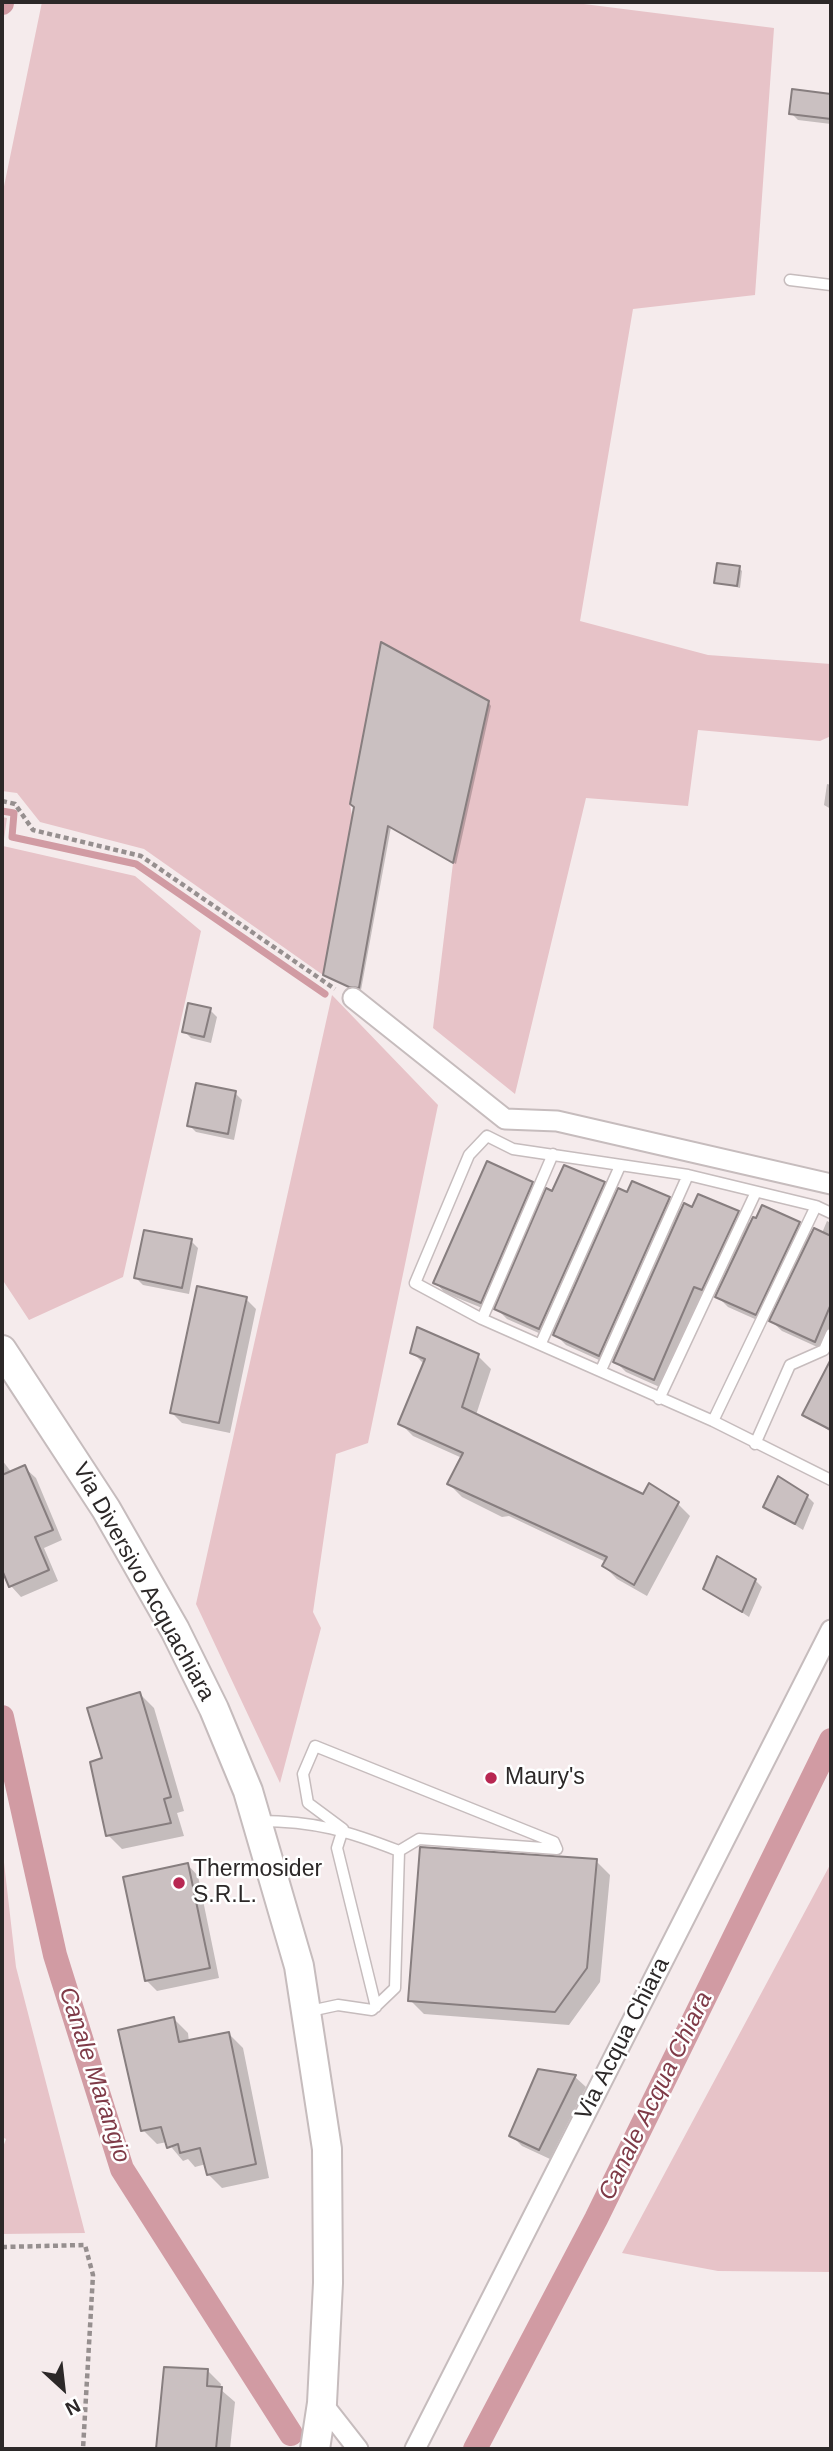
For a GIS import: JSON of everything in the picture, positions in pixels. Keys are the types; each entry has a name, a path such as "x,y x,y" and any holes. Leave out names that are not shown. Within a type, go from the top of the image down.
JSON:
{"main road":[{"name":"Via Diversivo Acquachiara","path":"2,1350 106,1509 175,1630 214,1709 248,1791 299,1966 327,2149 328,2283 322,2403 316,2448"}],"street":[{"path":"353,998 505,1119 558,1121 831,1184"},
{"name":"Via Acqua Chiara","path":"415,2449 831,1630"},
{"path":"322,2403 358,2449"}],"lane":[{"path":"790,280 831,285"},
{"path":"831,1213 816,1206 755,1194 688,1175 513,1149 487,1136 469,1155 415,1283 482,1319 712,1421 831,1480"},
{"path":"482,1319 552,1154"},
{"path":"541,1343 620,1166"},
{"path":"601,1370 688,1175"},
{"path":"659,1399 755,1194"},
{"path":"712,1421 816,1206"},
{"path":"755,1444 790,1365 824,1350 831,1334"},
{"path":"343,1829 308,1803 303,1774 315,1746 554,1842 557,1849 419,1839 399,1851"},
{"path":"257,1821 296,1821 343,1829 399,1851"},
{"path":"343,1829 337,1848 376,2007"},
{"path":"306,2011 338,2005 372,2010 395,1988 399,1851"}],"path":[{"path":"2,802 15,804 33,830 141,856 323,982 353,998"},
{"path":"2,2247 85,2245 93,2275 83,2449"}],"shaded area":[{"path":"42,2 568,2 774,28 755,295 633,309 580,621 708,655 831,664 831,736 820,741 698,730 688,806 586,798 515,1094 433,1028 453,863 488,701 381,642 350,804 352,816 323,975 144,849 40,822 17,793 2,791 2,196"},
{"path":"2,817 7,818 3,846 135,876 201,931 123,1277 29,1320 2,1279"},
{"path":"332,995 438,1105 368,1443 336,1454 313,1612 321,1628 280,1783 196,1604"},
{"path":"2,1845 16,1967 85,2233 2,2234 2,2150 6,2139 2,2137"},
{"path":"831,1863 831,2272 718,2271 622,2253"}],"building":[{"path":"792,89 831,94 831,119 789,114"},
{"path":"717,563 740,566 737,586 714,583"},
{"path":"381,642 489,701 453,863 388,826 359,988 349,987 323,975 354,807 350,804"},
{"path":"188,1003 211,1008 204,1037 182,1032"},
{"path":"196,1083 236,1091 228,1134 187,1126"},
{"path":"487,1161 533,1182 481,1303 433,1283"},
{"path":"564,1165 605,1182 539,1329 494,1309 546,1188 552,1191"},
{"path":"632,1181 670,1197 599,1356 553,1335 618,1188 627,1192"},
{"path":"698,1194 739,1211 702,1290 694,1287 654,1380 613,1362 684,1203 692,1207"},
{"path":"762,1205 800,1222 756,1315 715,1297 753,1217 756,1218"},
{"path":"814,1228 831,1236 831,1304 815,1342 769,1321"},
{"path":"144,1230 192,1239 182,1288 134,1278"},
{"path":"197,1286 247,1297 219,1423 170,1413"},
{"path":"417,1327 479,1354 462,1407 643,1494 649,1483 679,1502 634,1585 602,1566 607,1557 447,1484 463,1453 398,1424 425,1359 410,1353"},
{"path":"831,1359 831,1430 802,1415"},
{"path":"25,1465 53,1530 35,1537 49,1570 9,1587 2,1570 2,1475"},
{"path":"778,1476 808,1495 795,1524 763,1507"},
{"path":"717,1556 756,1579 742,1612 703,1589"},
{"path":"140,1692 171,1797 164,1799 171,1823 106,1836 90,1762 102,1758 87,1708"},
{"path":"420,1847 597,1859 587,1968 555,2012 408,2001"},
{"path":"188,1863 210,1968 145,1981 123,1877"},
{"path":"174,2017 179,2042 229,2032 256,2164 207,2175 200,2148 180,2153 178,2144 167,2148 161,2127 141,2131 118,2030"},
{"path":"538,2069 576,2075 539,2150 509,2136"},
{"path":"164,2367 208,2369 207,2386 222,2387 216,2449 156,2449"}],"waterway":[{"path":"2,811 14,813 12,837 136,864 325,994"},
{"name":"Canale Marangio","path":"2,1717 55,1955 122,2169 291,2434"},
{"name":"Canale Acqua Chiara","path":"475,2449 596,2219 831,1740"}],"place":[{"name":"Maury's","path":"491,1778"},
{"name":"Thermosider S.R.L.","path":"179,1883"}]}
